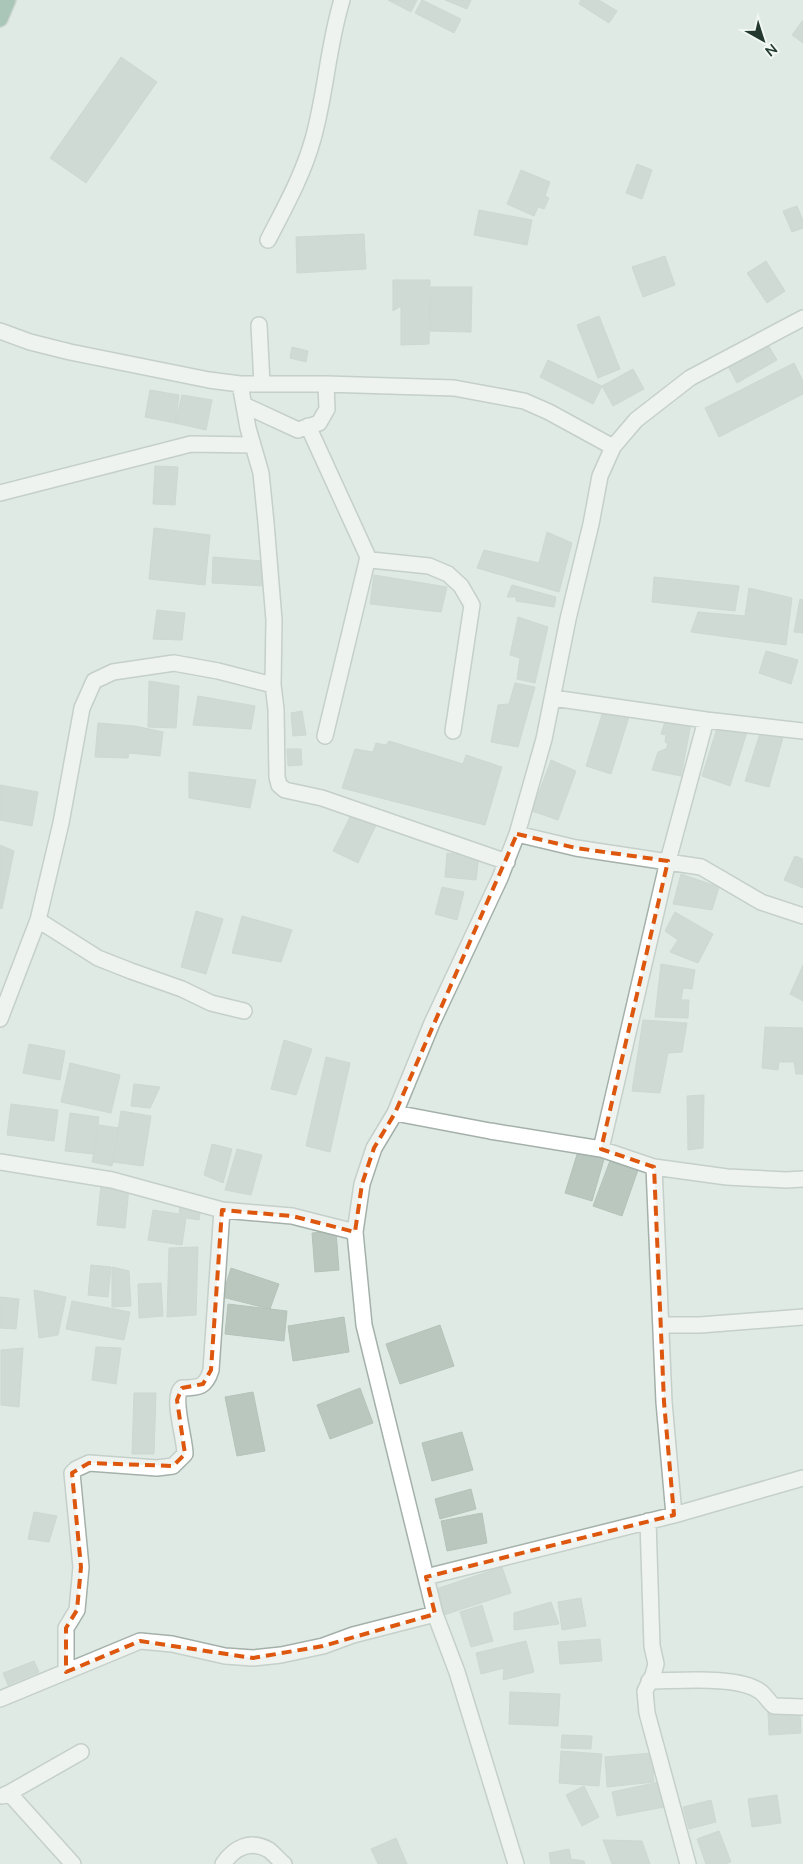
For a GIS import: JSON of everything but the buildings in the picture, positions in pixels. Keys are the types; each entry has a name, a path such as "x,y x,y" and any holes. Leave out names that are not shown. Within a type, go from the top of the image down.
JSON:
{"main road":[{"path":"0,19 8,0"}],"street":[{"path":"268,240 297,185 313,138 333,28 342,0"},
{"path":"516,1864 457,1672 435,1614 364,1324 355,1232 362,1184 374,1148 395,1113 432,1022 507,862 517,834 544,739 568,619 591,524 600,476 613,447 636,420 690,378 803,318"},
{"path":"258,324 262,384"},
{"path":"0,331 30,342 106,360 209,380 240,384 326,384 454,388 524,402 549,412 613,447"},
{"path":"240,384 261,473 274,620 273,685 276,709 277,777 279,785 285,790 322,798 507,862"},
{"path":"244,405 298,430 319,423 327,409 326,384"},
{"path":"308,426 368,557 371,560 429,566 448,574 461,586 472,605 454,731"},
{"path":"0,494 190,444 253,445"},
{"path":"325,736 368,557"},
{"path":"0,1019 38,920 61,823 80,716 94,681 112,672 174,663 218,671 273,685"},
{"path":"553,698 706,720 803,731"},
{"path":"601,1149 668,861 706,720"},
{"path":"517,834 576,848 700,867 761,902 803,916"},
{"path":"38,920 98,958 182,989 211,1003 244,1011"},
{"path":"395,1113 601,1149 654,1167 727,1177 803,1179"},
{"path":"0,1162 112,1180 222,1210 292,1216 355,1232"},
{"path":"654,1167 664,1402 674,1515"},
{"path":"66,1672 66,1628 77,1610 81,1567 72,1473 89,1463 157,1468 173,1466 185,1454 177,1400 179,1390 182,1388 195,1388 203,1384 210,1370 222,1210"},
{"path":"662,1325 803,1317"},
{"path":"426,1577 674,1515 803,1478"},
{"path":"648,1521 652,1646 656,1664 644,1691 647,1713 688,1864"},
{"path":"0,1699 140,1641 172,1644 225,1656 253,1658 281,1655 323,1646 353,1635 435,1614"},
{"path":"649,1682 725,1681 761,1692 774,1706 803,1706"},
{"path":"73,1864 5,1795 81,1752"},
{"path":"223,1864 233,1851 241,1847 253,1846 268,1850 284,1864"}],"highlighted area":[{"path":"517,834 576,848 668,861 601,1149 654,1167 664,1402 674,1515 426,1577 435,1614 323,1646 253,1658 140,1641 66,1672 66,1628 77,1610 81,1567 72,1473 89,1463 173,1466 185,1454 177,1400 182,1388 203,1384 211,1370 222,1210 292,1216 355,1232 362,1184 374,1148 395,1113"}]}
